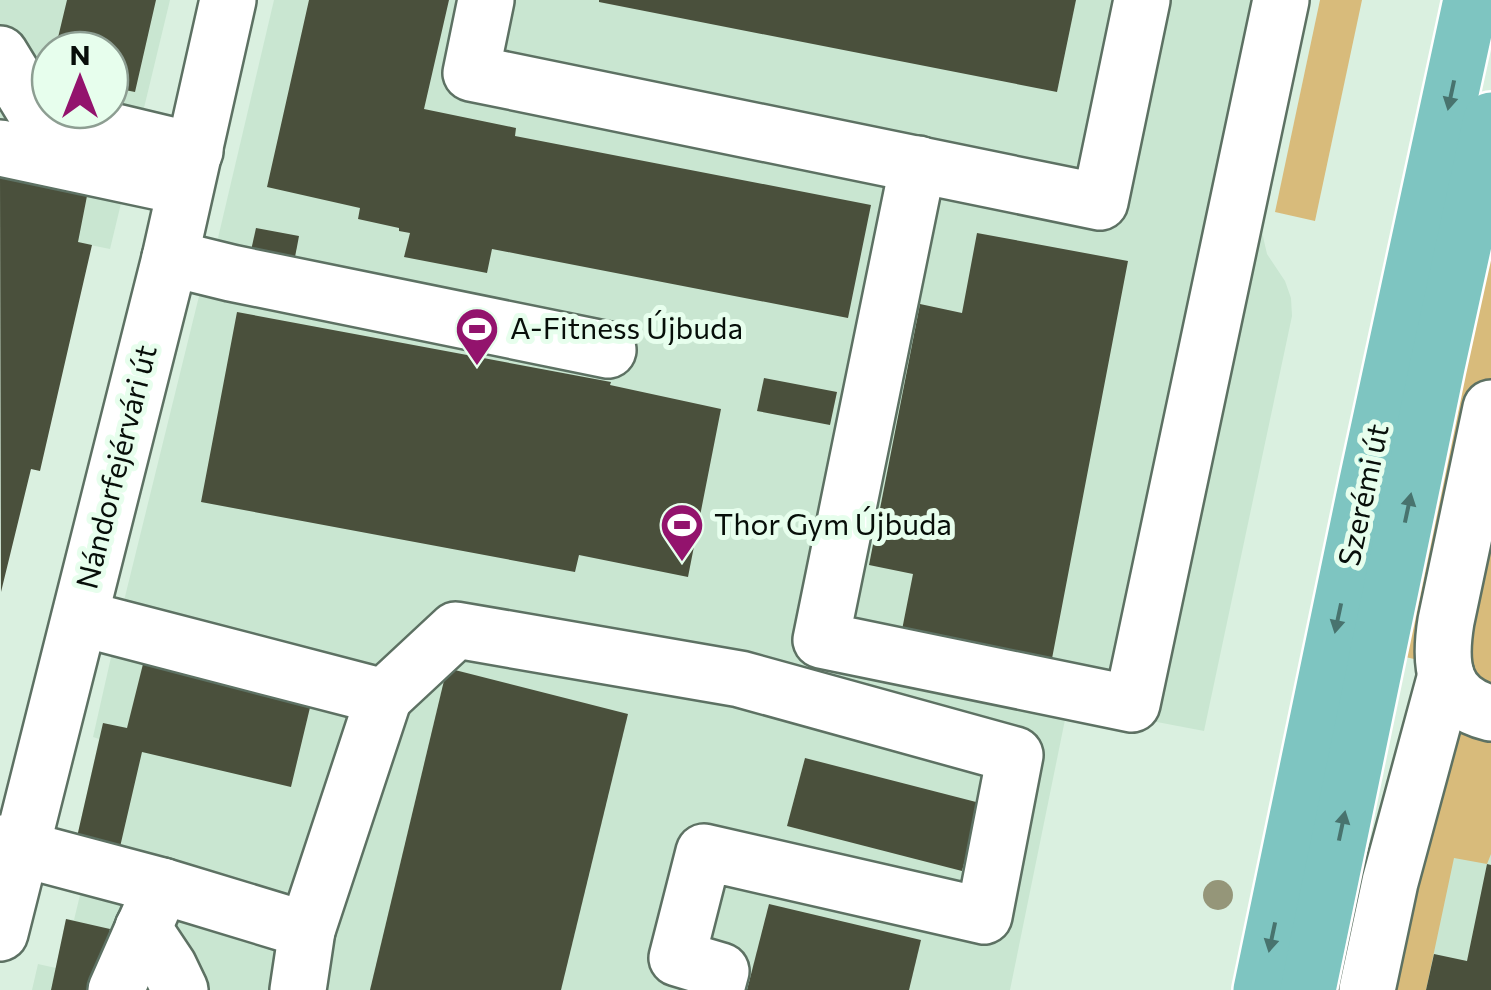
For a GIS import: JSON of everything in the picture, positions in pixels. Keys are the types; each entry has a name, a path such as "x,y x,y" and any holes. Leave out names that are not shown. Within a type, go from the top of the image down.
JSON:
{"main road":[{"name":"Szerémi út","path":"1261,990 1471,0"},
{"name":"Szerémi út","path":"1308,990 1491,120"}],"street":[{"name":"Nándorfejérvári út","path":"0,933 10,845 80,618 170,258 228,0"},
{"path":"486,0 471,73 1100,202 1142,0"},
{"path":"918,164 821,640 1132,704 1281,0"},
{"path":"0,54 36,113 136,138 191,169"},
{"path":"0,148 191,169"},
{"path":"170,258 608,350"},
{"path":"1491,408 1442,656 1446,675 1462,700 1491,712"},
{"path":"80,618 384,697"},
{"path":"298,990 307,930 384,697 456,630 740,679 1015,755 984,916 704,852 678,958 721,971 716,990"},
{"path":"1368,990 1390,882 1446,675"},
{"path":"10,845 153,907 307,930"},
{"path":"116,990 153,907"},
{"path":"153,907 180,990"}],"shaded area":[{"path":"0,0 170,0 110,249 0,227"},
{"path":"274,0 1307,0 1261,228 1267,254 1291,298 1292,316 1204,731 1068,705 1010,990 32,990 38,964 56,968 66,919 74,920 93,841 77,837 99,739 93,737"},
{"path":"1320,0 1362,0 1315,221 1275,212"},
{"path":"1491,245 1491,691 1427,662 1401,656"},
{"path":"1491,523 1491,990 1396,990"},
{"path":"1411,720 1491,737 1491,854 1487,864 1454,858 1426,990 1340,990 1359,896 1363,895"}],"building":[{"path":"67,0 156,0 135,92 130,91 130,30 60,30"},
{"path":"309,0 449,0 424,109 516,128 515,136 871,205 848,318 492,249 487,273 404,257 410,233 358,219 360,208 267,187"},
{"path":"599,0 1076,0 1057,92"},
{"path":"0,178 87,196 78,242 92,245 40,471 31,469 1,592"},
{"path":"256,228 299,236 292,273 248,264"},
{"path":"977,233 1128,261 1050,669 900,640 913,574 869,565 920,304 962,313"},
{"path":"237,312 611,382 610,385 721,409 688,577 579,555 575,572 201,502"},
{"path":"764,378 837,392 830,425 757,411"},
{"path":"145,656 313,695 291,787 142,752 120,847 77,837 103,723 127,728"},
{"path":"447,668 628,714 561,990 370,990"},
{"path":"805,758 980,803 962,871 787,826"},
{"path":"1487,864 1491,865 1491,990 1426,990 1434,954 1467,961"},
{"path":"769,904 921,940 909,990 747,990"},
{"path":"66,919 110,929 96,990 51,990"}],"place":[{"name":"A-Fitness Újbuda","path":"477,367"},
{"name":"Thor Gym Újbuda","path":"682,563"}]}
